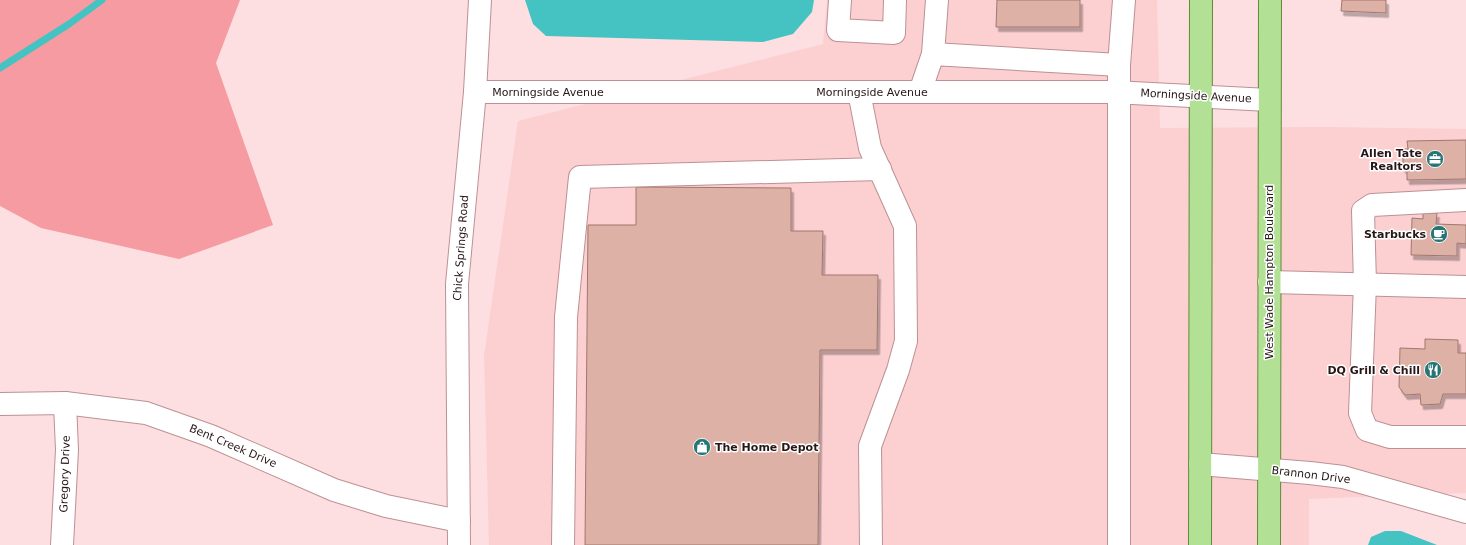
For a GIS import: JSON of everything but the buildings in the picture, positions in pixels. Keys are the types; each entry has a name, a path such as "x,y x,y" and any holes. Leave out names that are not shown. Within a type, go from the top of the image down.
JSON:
{"main road":[{"path":"1200,545 1201,0"},
{"name":"West Wade Hampton Boulevard","path":"1269,545 1270,0"}],"street":[{"name":"Chick Springs Road","path":"459,545 457,284 475,92 480,0"},
{"path":"840,0 838,30 894,33 895,0"},
{"path":"920,92 932,54 937,0"},
{"path":"1119,545 1118,92 1124,0"},
{"path":"932,54 1119,65"},
{"name":"Morningside Avenue","path":"475,92 1118,92 1269,100"},
{"path":"859,92 870,148 905,226 906,341 898,370 870,446 871,545"},
{"path":"564,545 566,317 580,177 880,169"},
{"path":"1466,200 1372,205 1363,211 1365,284 1360,413 1367,430 1390,437 1466,436"},
{"path":"1269,282 1466,287"},
{"name":"Bent Creek Drive","path":"0,404 65,403 146,413 161,417 211,436 334,490 386,506 459,521"},
{"name":"Gregory Drive","path":"62,545 67,450 65,403"},
{"name":"Brannon Drive","path":"1200,464 1269,469 1343,477 1466,512"}],"shaded area":[{"path":"0,0 240,0 216,63 273,225 179,259 41,228 0,206"},
{"path":"827,0 1157,0 1160,128 1328,127 1466,129 1466,493 1309,499 1309,545 489,545 484,356 518,121 823,44"}],"water":[{"path":"525,0 814,0 812,12 793,34 763,42 546,36 533,24"},
{"path":"1385,531 1401,531 1437,545 1368,545 1371,537"}],"waterway":[{"path":"0,68 69,24 102,0"}],"place":[{"name":"Allen Tate Realtors","path":"1435,159"},
{"name":"Starbucks","path":"1439,234"},
{"name":"DQ Grill & Chill","path":"1433,370"},
{"name":"The Home Depot","path":"702,447"}]}
